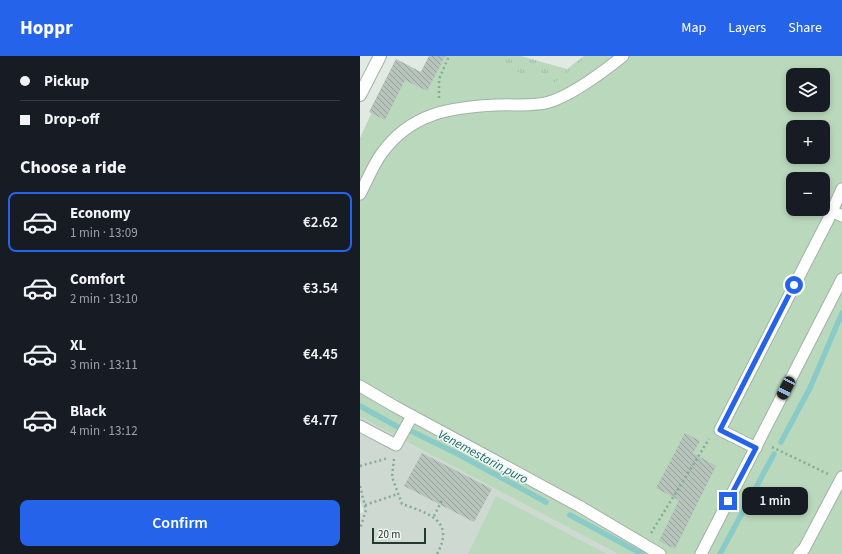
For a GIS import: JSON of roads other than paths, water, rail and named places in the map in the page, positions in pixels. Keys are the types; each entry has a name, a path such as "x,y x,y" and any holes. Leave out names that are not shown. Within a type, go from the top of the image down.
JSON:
{"street":[{"path":"360,96 380,56"}],"lane":[{"path":"360,194 381,154 399,134 424,118 456,108 499,105 534,106 550,102 564,96 608,68 623,56"},
{"path":"758,445 720,430 837,213 842,189"},
{"path":"701,554 841,281"},
{"path":"360,386 412,416 579,506 660,554"},
{"path":"360,426 396,444 412,416"},
{"path":"799,554 804,549 841,478"}],"waterway":[{"path":"781,442 810,388 842,313"},
{"name":"Venemestarin puro","path":"360,406 398,427"},
{"name":"Venemestarin puro","path":"411,431 456,453 546,502"},
{"path":"720,554 774,454"},
{"name":"Venemestarin puro","path":"570,515 642,554"}]}
